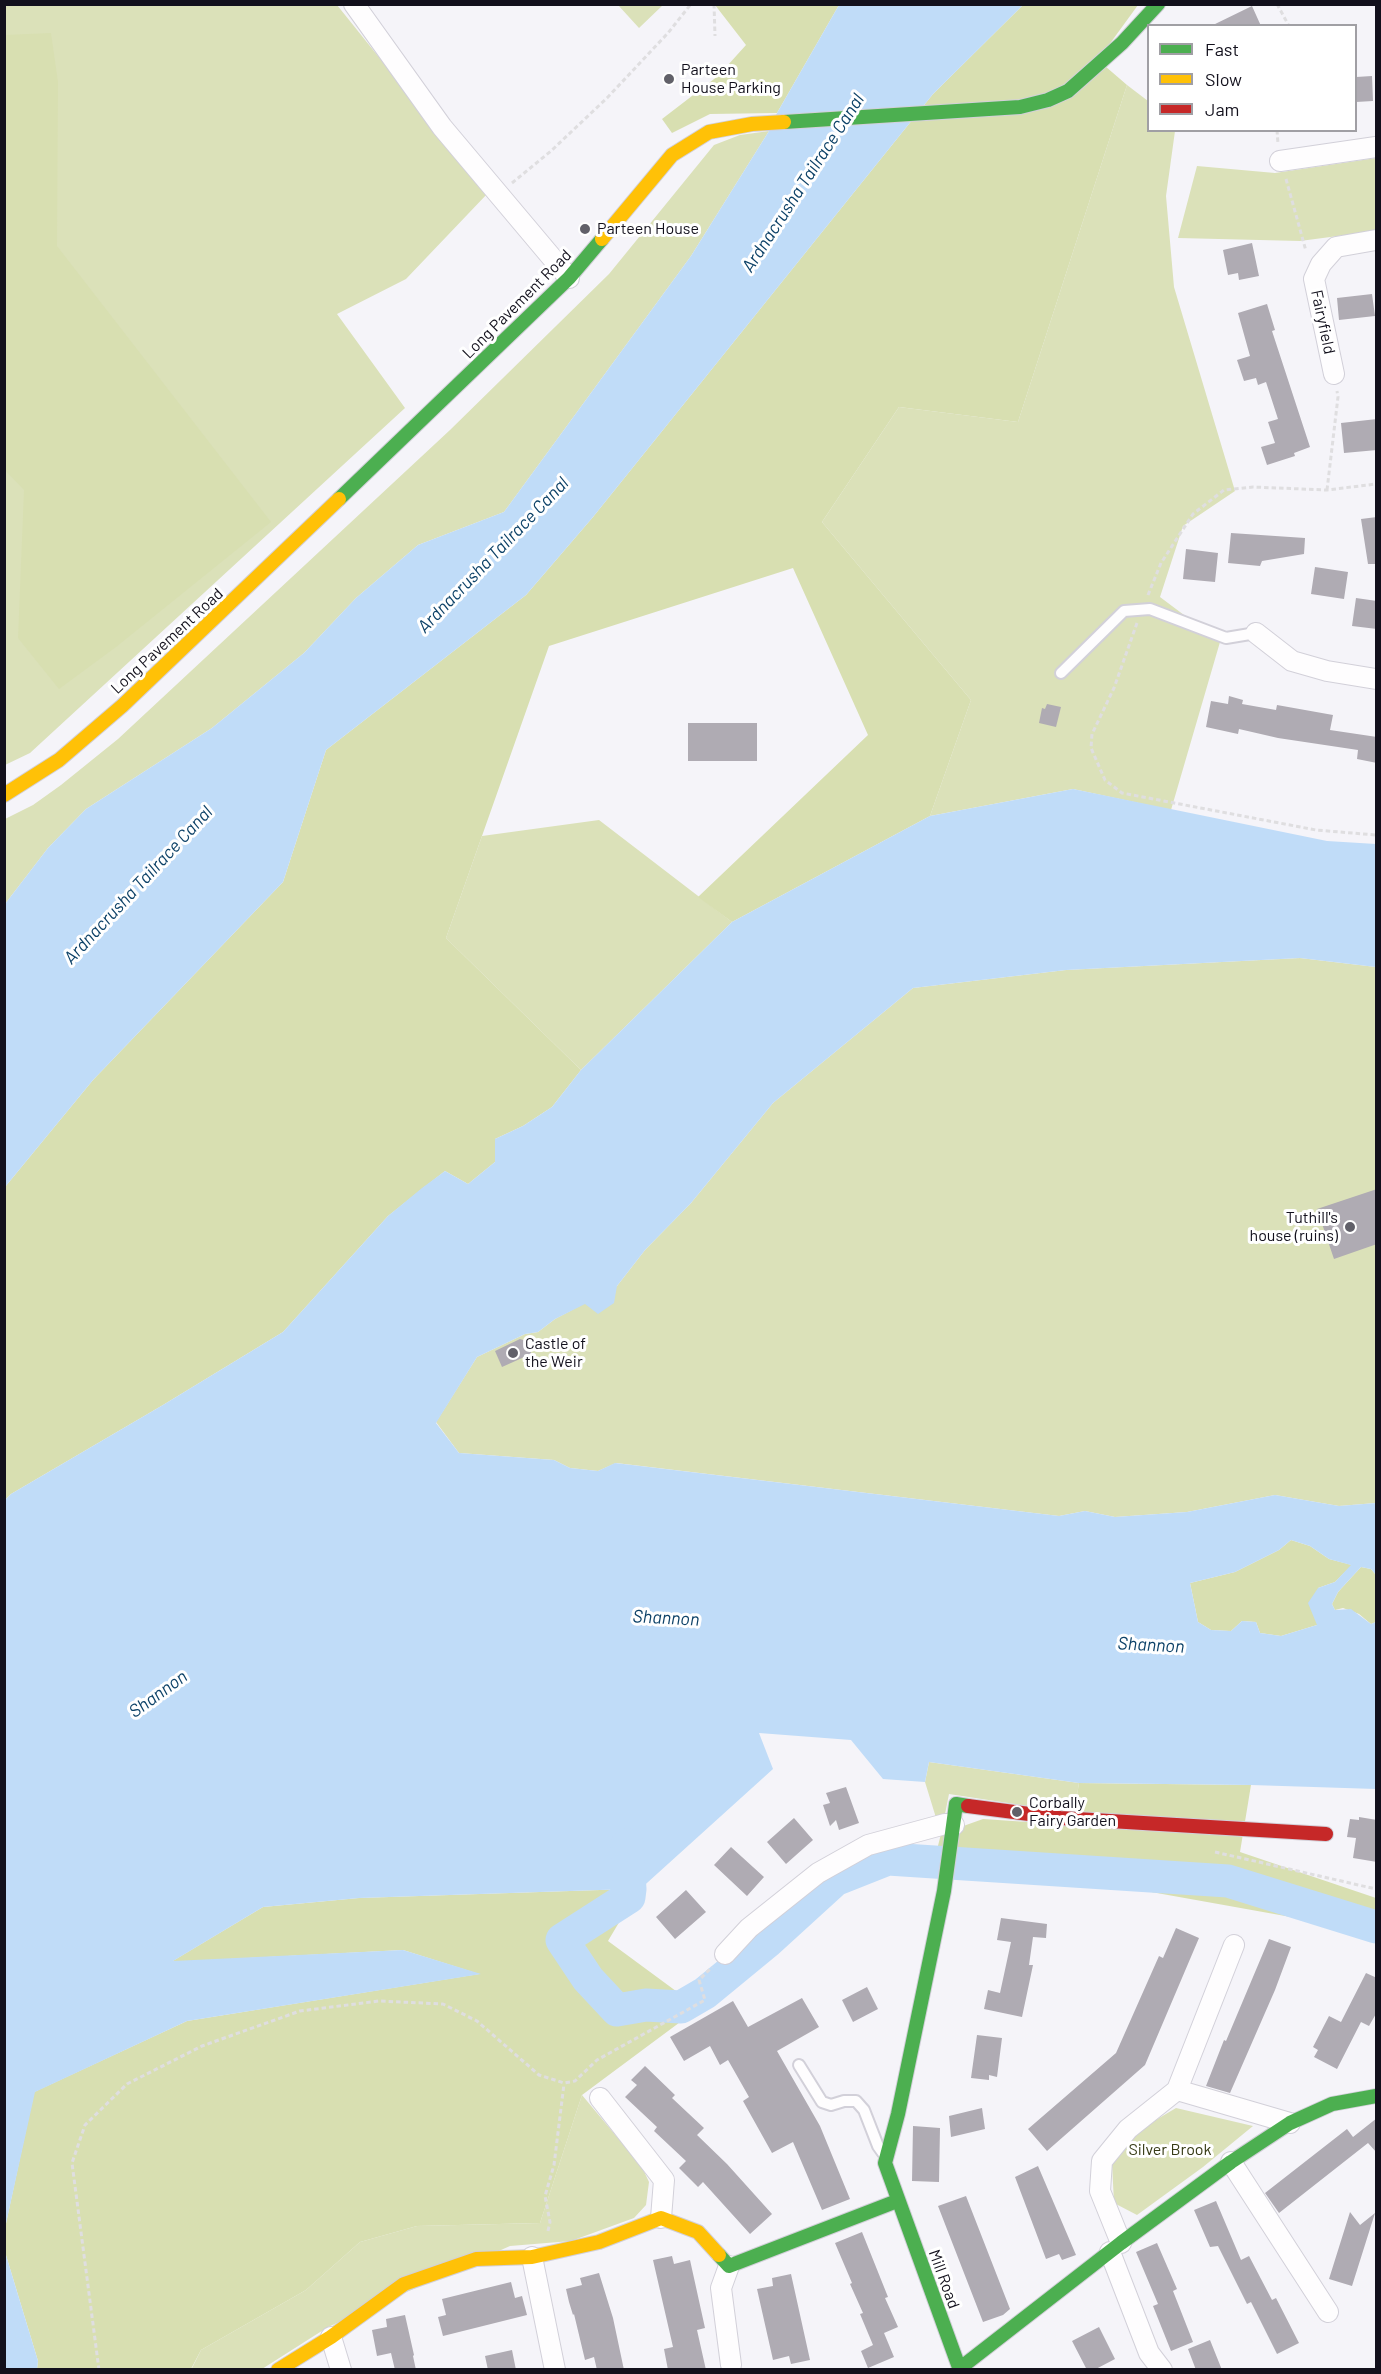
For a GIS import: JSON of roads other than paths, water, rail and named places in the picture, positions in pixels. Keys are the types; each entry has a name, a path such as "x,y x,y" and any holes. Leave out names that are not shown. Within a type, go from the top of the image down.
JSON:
{"street":[{"path":"354,4 442,127 500,193 569,278"},
{"name":"Long Pavement Road","path":"4,795 59,760 122,706 569,278 672,155 709,132 752,124 1020,107 1048,100 1068,91 1122,43 1158,4"},
{"path":"1280,161 1377,147"},
{"name":"Fairyfield","path":"1334,374 1314,279 1320,264 1336,247 1377,240"},
{"path":"1256,633 1292,662 1327,671 1377,679"},
{"path":"886,2157 898,2114 944,1892 956,1804 1060,1818 1326,1834"},
{"path":"725,1954 749,1928 818,1873 868,1845 945,1824 954,1825"},
{"path":"1162,2370 1149,2353 1115,2247 1100,2191 1102,2161 1128,2129 1177,2090 1234,1944"},
{"path":"1177,2090 1290,2123"},
{"path":"959,2369 1115,2247 1231,2162 1290,2123 1332,2104 1377,2096"},
{"path":"600,2098 664,2180 662,2218"},
{"name":"Mill Road","path":"886,2157 885,2163 897,2201 959,2369"},
{"path":"1231,2162 1328,2312"},
{"path":"731,2365 721,2289 729,2266 897,2201"},
{"path":"279,2370 331,2337 404,2284 476,2259 541,2255 598,2242 662,2218 698,2232 729,2266"},
{"path":"541,2255 555,2370"},
{"path":"331,2337 341,2370"}],"lane":[{"path":"1061,673 1124,611 1150,609 1226,638 1256,633"},
{"path":"799,2065 822,2102 831,2105 844,2101 856,2101 864,2110 878,2146 886,2157"}],"water":[{"name":"Ardnacrusha Tailrace Canal","path":"839,5 1023,5 933,94 593,517 526,595 326,750 283,882 93,1080 5,1187 5,904 48,848 86,809 212,728 304,653 356,598 418,545 504,512 691,256 769,131"},
{"name":"Shannon","path":"1073,789 1327,841 1376,844 1376,967 1300,958 1066,970 913,988 773,1103 691,1203 645,1250 617,1286 614,1303 598,1314 585,1304 555,1319 538,1332 525,1334 477,1357 436,1423 459,1453 554,1460 570,1468 598,1471 615,1463 1059,1516 1085,1511 1115,1517 1187,1512 1275,1495 1339,1506 1376,1503 1376,1575 1371,1569 1361,1567 1338,1592 1332,1604 1335,1610 1351,1609 1371,1624 1376,1622 1376,1789 1079,1783 929,1762 925,1782 883,1779 851,1740 759,1733 773,1769 637,1892 630,1889 359,1898 263,1907 173,1961 403,1950 481,1974 187,2021 35,2092 5,2228 5,1500 11,1494 283,1332 388,1216 422,1188 445,1171 468,1184 495,1162 495,1139 523,1126 552,1107 581,1070 732,922 930,816","holes":["1291,1540 1310,1546 1329,1559 1351,1565 1335,1582 1318,1588 1308,1603 1317,1625 1281,1636 1260,1633 1256,1622 1242,1621 1231,1631 1211,1630 1198,1622 1190,1583 1235,1572 1279,1550"]},
{"path":"5,2252 38,2361 37,2369 5,2369"}],"waterway":[{"path":"627,1845 629,1897 562,1940 588,1979 617,2010 646,2005 681,2007 705,1993 767,1942 835,1880 888,1859 1228,1881 1376,1927"}],"place":[{"name":"Parteen House Parking","path":"669,79"},
{"name":"Parteen House","path":"585,229"},
{"name":"Tuthill's house (ruins)","path":"1350,1227"},
{"name":"Castle of the Weir","path":"513,1353"},
{"name":"Corbally Fairy Garden","path":"1017,1812"}],"park label":[{"name":"Silver Brook","path":"1170,2150"}]}
